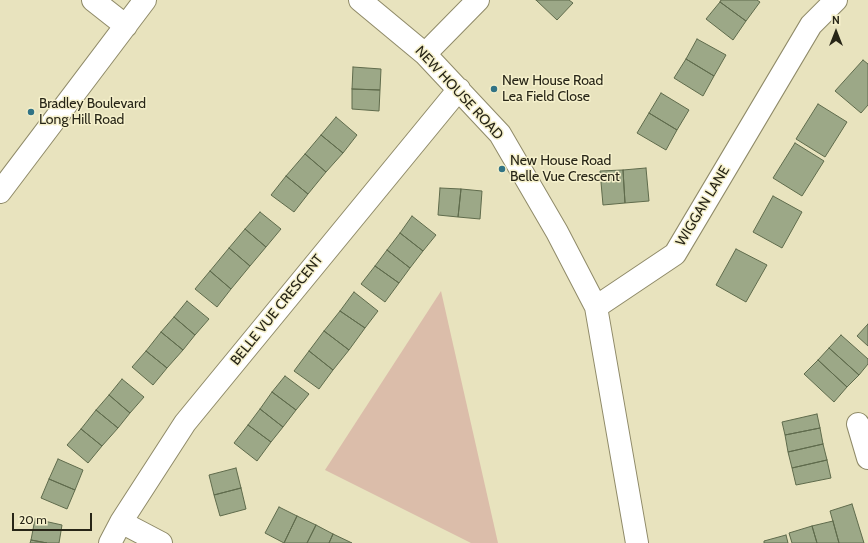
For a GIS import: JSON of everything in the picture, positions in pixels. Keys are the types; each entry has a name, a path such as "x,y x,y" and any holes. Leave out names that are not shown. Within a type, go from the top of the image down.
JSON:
{"street":[{"path":"93,0 126,26"},
{"path":"0,192 145,0"},
{"name":"NEW HOUSE ROAD","path":"360,0 425,54 500,134 557,232 596,308"},
{"path":"425,54 478,0"},
{"name":"WIGGAN LANE","path":"596,308 675,254 811,25 836,0"},
{"name":"BELLE VUE CRESCENT","path":"110,543 121,522 185,423 459,89"},
{"path":"596,308 637,543"},
{"path":"858,424 868,458"},
{"path":"121,522 161,543"}],"shaded area":[{"path":"441,291 498,543 471,543 325,470"}],"building":[{"path":"536,0 569,0 573,3 557,20"},
{"path":"721,0 757,0 760,2 746,21 720,2"},
{"path":"720,2 746,21 733,40 706,19"},
{"path":"697,39 726,55 714,76 686,59"},
{"path":"686,59 714,76 703,96 674,78"},
{"path":"863,60 868,64 868,105 861,113 835,91"},
{"path":"353,67 381,69 380,90 352,89"},
{"path":"352,89 380,90 379,111 352,109"},
{"path":"661,93 689,110 677,130 649,113"},
{"path":"818,104 847,122 825,157 796,139"},
{"path":"649,113 677,130 666,150 637,133"},
{"path":"336,117 357,135 343,153 321,135"},
{"path":"321,135 343,153 326,172 305,154"},
{"path":"795,143 824,161 802,196 773,178"},
{"path":"305,154 326,172 308,194 286,176"},
{"path":"646,168 649,201 625,203 623,170"},
{"path":"623,170 625,203 603,205 600,171"},
{"path":"286,176 308,194 294,212 271,195"},
{"path":"440,188 461,189 458,217 438,215"},
{"path":"461,189 482,191 480,219 458,217"},
{"path":"773,196 802,212 782,248 753,232"},
{"path":"260,212 281,229 266,247 245,229"},
{"path":"412,216 436,235 423,251 400,233"},
{"path":"245,229 266,247 250,266 229,248"},
{"path":"400,233 423,251 410,268 387,250"},
{"path":"229,248 250,266 231,289 210,271"},
{"path":"736,249 767,265 746,302 716,285"},
{"path":"387,250 410,268 399,283 375,266"},
{"path":"375,266 399,283 385,302 361,284"},
{"path":"210,271 231,289 217,307 195,289"},
{"path":"354,292 378,311 365,328 340,311"},
{"path":"187,301 209,319 195,335 174,317"},
{"path":"340,311 365,328 349,350 324,331"},
{"path":"174,317 195,335 183,350 161,332"},
{"path":"868,324 868,346 857,336"},
{"path":"324,331 349,350 333,370 309,351"},
{"path":"161,332 183,350 167,368 146,351"},
{"path":"841,335 868,359 868,364 859,375 829,348"},
{"path":"829,348 859,375 847,387 818,360"},
{"path":"146,351 167,368 153,385 132,367"},
{"path":"309,351 333,370 319,389 294,371"},
{"path":"818,360 847,387 834,402 804,374"},
{"path":"285,376 309,394 296,410 272,392"},
{"path":"122,379 144,397 130,413 109,395"},
{"path":"272,392 296,410 283,427 260,409"},
{"path":"109,395 130,413 118,428 96,410"},
{"path":"260,409 283,427 271,442 248,425"},
{"path":"96,410 118,428 102,446 81,429"},
{"path":"817,414 820,428 785,435 782,422"},
{"path":"248,425 271,442 257,461 234,443"},
{"path":"820,428 823,444 788,452 785,435"},
{"path":"81,429 102,446 88,463 67,445"},
{"path":"823,444 827,460 792,468 788,452"},
{"path":"58,459 83,470 75,490 49,479"},
{"path":"827,460 831,478 796,485 792,468"},
{"path":"236,468 241,488 214,495 209,475"},
{"path":"49,479 75,490 67,509 41,498"},
{"path":"241,488 246,509 220,516 214,495"},
{"path":"852,504 864,543 839,543 830,511"},
{"path":"279,507 297,516 284,543 265,533"},
{"path":"297,516 316,525 307,543 284,543"},
{"path":"35,519 62,525 59,543 47,543 31,540"},
{"path":"833,521 839,543 817,543 812,526"},
{"path":"316,525 333,534 329,543 307,543"},
{"path":"812,526 817,543 792,543 789,533"},
{"path":"333,534 352,543 329,543"},
{"path":"786,535 788,543 764,543 764,541"},
{"path":"31,540 47,543 30,543"}],"place":[{"name":"New House Road Lea Field Close","path":"494,89"},
{"name":"Bradley Boulevard Long Hill Road","path":"31,112"},
{"name":"New House Road Belle Vue Crescent","path":"502,169"}]}
